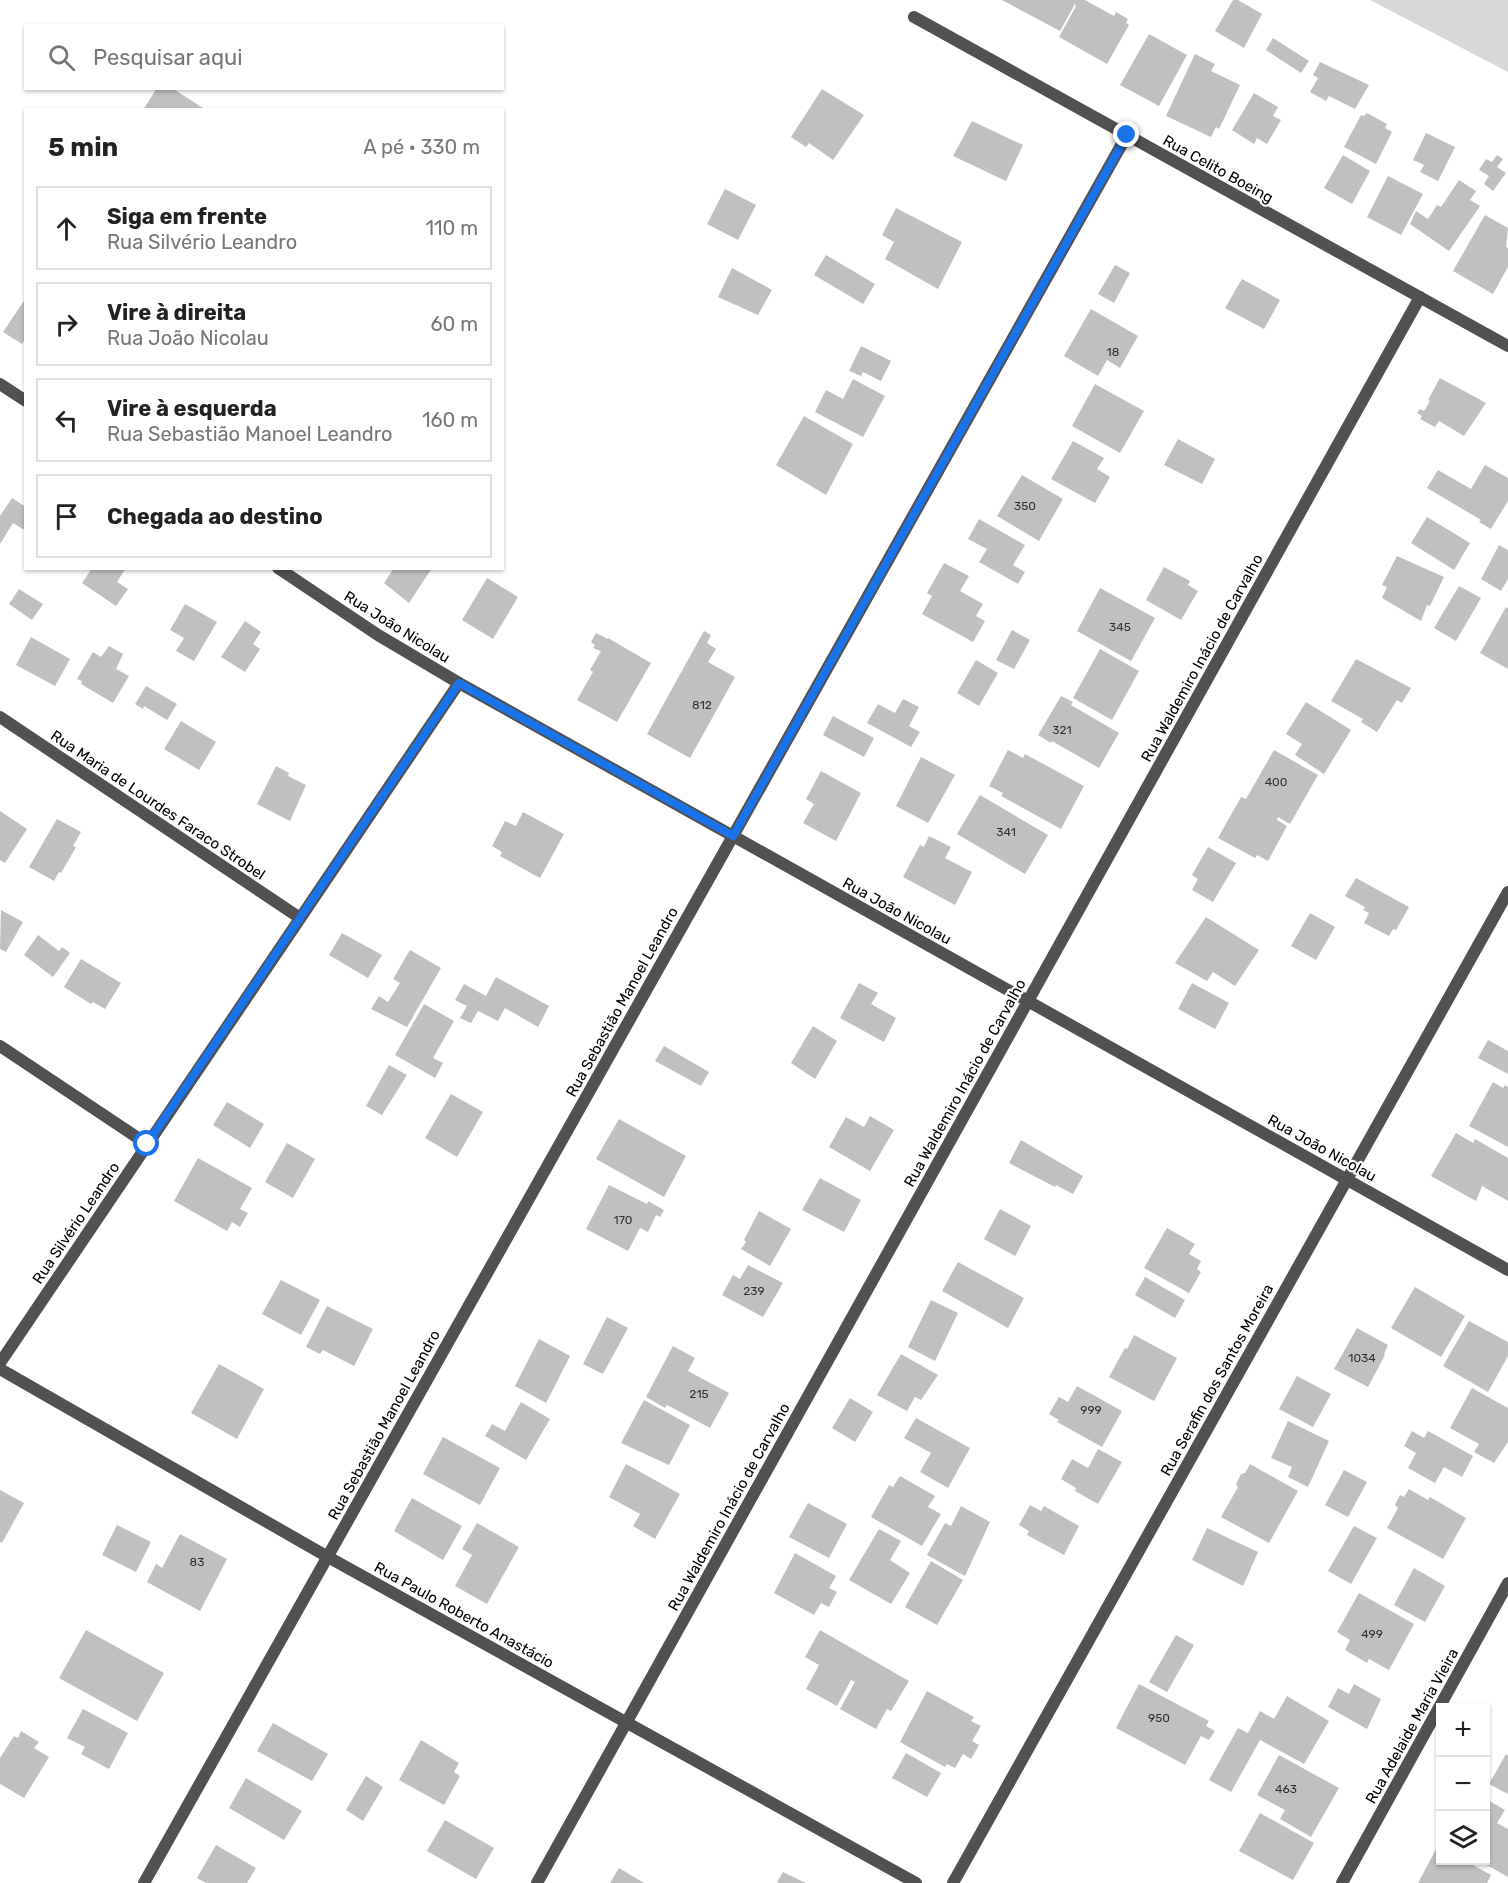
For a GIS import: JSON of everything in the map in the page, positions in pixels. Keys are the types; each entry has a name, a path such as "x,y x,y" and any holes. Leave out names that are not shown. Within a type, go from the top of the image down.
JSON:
{"street":[{"name":"Rua Celito Boeing","path":"914,17 1508,346"},
{"name":"Rua Sebastião Manoel Leandro","path":"144,1883 1127,135"},
{"name":"Rua Waldemiro Inácio de Carvalho","path":"537,1883 1420,297"},
{"path":"0,384 24,400"},
{"name":"Rua João Nicolau","path":"281,570 378,635 459,683 1508,1270"},
{"name":"Rua Silvério Leandro","path":"0,1363 459,683"},
{"name":"Rua Maria de Lourdes Faraco Strobel","path":"0,717 300,918"},
{"name":"Rua Serafin dos Santos Moreira","path":"953,1883 1508,892"},
{"path":"0,1046 147,1144"},
{"name":"Rua Paulo Roberto Anastácio","path":"0,1369 328,1557 916,1883"},
{"name":"Rua Adelaide Maria Vieira","path":"1342,1883 1508,1583"}],"shaded area":[{"path":"1370,0 1508,0 1508,72"}],"building":[{"path":"1002,0 1085,0 1114,16 1116,12 1128,19 1126,23 1129,25 1107,64 1059,37 1075,4 1060,31"},
{"path":"1233,0 1238,0 1262,14 1244,48 1215,31"},
{"path":"1149,34 1187,55 1159,106 1120,85"},
{"path":"1273,38 1309,61 1301,73 1266,50"},
{"path":"1195,54 1215,64 1211,71 1240,85 1219,129 1216,127 1211,137 1166,116"},
{"path":"1320,62 1369,85 1355,109 1329,96 1326,101 1310,92 1318,78 1313,75"},
{"path":"822,89 864,115 833,160 809,143 806,147 791,137"},
{"path":"156,90 175,90 203,108 144,108"},
{"path":"1254,93 1278,107 1273,116 1281,120 1267,144 1257,138 1254,144 1232,130"},
{"path":"1367,113 1387,124 1385,128 1392,132 1376,164 1344,147 1361,115 1364,116"},
{"path":"972,121 1023,145 1006,181 953,156"},
{"path":"1426,133 1455,147 1438,181 1420,172 1424,165 1413,160"},
{"path":"1343,155 1370,171 1352,204 1324,188"},
{"path":"1497,155 1503,159 1497,167 1506,173 1493,191 1484,184 1489,176 1479,170 1486,159 1492,162"},
{"path":"1388,176 1423,194 1401,235 1367,217"},
{"path":"1459,180 1476,191 1470,200 1480,206 1449,251 1410,224 1416,211 1428,219 1437,205 1441,207"},
{"path":"725,189 756,205 738,240 707,224"},
{"path":"896,208 962,242 938,289 885,259 894,242 882,235"},
{"path":"1485,215 1508,228 1506,247 1508,248 1508,267 1493,294 1453,271"},
{"path":"826,255 875,284 863,304 814,275"},
{"path":"1115,265 1130,273 1114,303 1098,294"},
{"path":"732,268 772,290 758,315 718,297"},
{"path":"1242,279 1280,300 1264,329 1225,308"},
{"path":"24,301 24,341 22,344 3,332"},
{"path":"1091,309 1138,336 1120,368 1107,360 1098,376 1064,356"},
{"path":"861,346 891,361 881,381 863,372 861,376 849,371"},
{"path":"1440,378 1486,403 1464,436 1439,421 1435,427 1420,419 1422,416 1417,413 1420,409 1424,411"},
{"path":"853,379 885,396 863,437 815,412 826,390 843,399"},
{"path":"1095,384 1144,411 1120,453 1072,426"},
{"path":"804,416 853,444 826,495 776,465"},
{"path":"1178,439 1215,459 1202,484 1164,465"},
{"path":"1073,441 1104,458 1097,469 1110,477 1095,503 1051,479"},
{"path":"1485,465 1508,478 1508,501 1491,529 1479,522 1481,520 1427,488 1438,470 1471,489"},
{"path":"1022,475 1063,499 1039,541 997,516"},
{"path":"12,498 24,506 24,530 13,523 0,544 0,516"},
{"path":"1427,517 1470,543 1454,570 1411,543"},
{"path":"979,519 1025,545 1013,565 1025,572 1018,584 979,562 987,549 968,539"},
{"path":"1499,545 1508,550 1508,579 1501,591 1481,579"},
{"path":"1397,556 1444,577 1430,606 1427,605 1421,621 1382,598 1387,587 1382,585"},
{"path":"944,563 969,576 960,591 983,604 976,616 985,621 973,642 922,614 932,596 927,593"},
{"path":"1164,567 1190,581 1188,585 1198,591 1181,620 1146,600"},
{"path":"91,570 125,570 117,582 128,589 116,606 82,583"},
{"path":"393,570 431,570 409,603 384,583"},
{"path":"487,578 518,597 493,639 462,620"},
{"path":"1459,586 1481,598 1456,641 1434,628"},
{"path":"1100,588 1155,618 1131,661 1077,631"},
{"path":"19,589 43,604 32,620 9,604"},
{"path":"185,604 217,622 194,661 176,651 184,638 170,630"},
{"path":"1506,607 1508,608 1508,669 1480,653"},
{"path":"245,621 261,632 253,644 260,649 245,672 221,657"},
{"path":"1012,630 1030,640 1014,669 996,660"},
{"path":"704,631 711,635 707,643 716,649 708,662 735,677 690,758 647,734"},
{"path":"596,633 651,663 617,722 577,700 593,672 590,670 601,651 593,648 595,645 591,642"},
{"path":"31,637 70,659 55,686 16,665"},
{"path":"109,646 123,654 116,669 129,676 113,703 81,684 82,681 77,679 93,652 101,657"},
{"path":"1100,649 1139,671 1112,720 1073,698"},
{"path":"1356,659 1411,688 1402,703 1397,700 1377,732 1361,722 1363,719 1331,701"},
{"path":"976,660 998,673 979,706 957,693"},
{"path":"146,686 177,704 167,720 144,706 143,709 135,704"},
{"path":"1061,696 1073,702 1071,705 1119,733 1099,768 1038,735"},
{"path":"903,699 919,707 909,726 920,732 911,747 867,723 878,704 895,713"},
{"path":"1306,702 1351,730 1324,774 1295,755 1302,744 1286,734"},
{"path":"833,716 874,738 864,757 823,735"},
{"path":"181,721 216,742 199,770 164,749"},
{"path":"1008,750 1023,758 1025,754 1084,786 1061,829 1001,796 1003,793 989,786"},
{"path":"1274,750 1318,775 1290,824 1278,817 1277,820 1287,826 1268,861 1257,855 1255,858 1218,838 1241,797 1246,799"},
{"path":"921,757 955,775 928,823 896,806"},
{"path":"276,766 289,773 288,776 306,785 290,821 257,804"},
{"path":"821,771 861,793 836,841 803,823 814,804 806,799"},
{"path":"980,795 1048,835 1025,874 957,834"},
{"path":"0,811 27,829 5,863 0,860"},
{"path":"523,812 564,834 540,878 500,856 502,852 492,846 505,821 516,826"},
{"path":"57,819 81,832 73,846 76,847 54,881 29,867"},
{"path":"929,836 951,847 945,858 972,872 955,905 903,877 920,845 924,847"},
{"path":"1208,847 1236,863 1213,902 1192,890 1198,879 1192,875"},
{"path":"1356,878 1409,907 1396,930 1393,929 1389,936 1364,923 1369,913 1363,910 1365,907 1345,896"},
{"path":"1,910 23,922 6,952 0,949"},
{"path":"1310,913 1335,927 1316,960 1291,946"},
{"path":"1206,917 1259,950 1235,986 1213,972 1207,981 1175,963"},
{"path":"342,933 382,955 368,978 329,955"},
{"path":"38,935 59,951 62,947 70,953 53,977 24,955"},
{"path":"410,950 441,968 407,1027 371,1009 379,996 388,1002 400,983 393,979"},
{"path":"81,959 121,983 105,1009 93,1002 91,1004 64,987"},
{"path":"496,977 549,1006 538,1027 505,1008 498,1021 478,1011 471,1023 460,1018 467,1006 455,1000 464,984 486,996"},
{"path":"859,983 878,993 871,1004 896,1018 884,1042 840,1018"},
{"path":"1192,983 1229,1003 1215,1029 1178,1009"},
{"path":"424,1004 454,1021 433,1058 443,1063 435,1078 395,1055"},
{"path":"813,1026 837,1041 815,1079 791,1063"},
{"path":"1488,1040 1508,1051 1508,1074 1478,1058"},
{"path":"664,1046 709,1072 701,1086 655,1061"},
{"path":"389,1065 407,1075 382,1115 366,1106"},
{"path":"1493,1082 1503,1088 1505,1085 1508,1087 1508,1147 1469,1126"},
{"path":"451,1094 483,1112 457,1157 425,1138"},
{"path":"227,1102 264,1124 250,1148 213,1125"},
{"path":"870,1116 894,1130 870,1171 829,1147 846,1117 864,1127"},
{"path":"619,1119 686,1156 664,1197 596,1159"},
{"path":"1456,1133 1473,1143 1475,1139 1508,1158 1508,1201 1482,1186 1476,1201 1431,1176"},
{"path":"1021,1140 1083,1176 1073,1194 1009,1163"},
{"path":"287,1143 315,1159 293,1198 265,1182"},
{"path":"198,1158 252,1188 240,1209 248,1213 240,1227 232,1222 227,1231 174,1201"},
{"path":"820,1178 861,1200 844,1232 802,1210"},
{"path":"609,1185 664,1210 660,1217 656,1215 648,1232 640,1228 628,1251 586,1229"},
{"path":"1000,1209 1031,1226 1015,1256 984,1239"},
{"path":"759,1211 791,1229 770,1266 741,1249"},
{"path":"1167,1228 1195,1244 1189,1254 1201,1261 1197,1269 1201,1272 1189,1293 1144,1268"},
{"path":"958,1262 1024,1298 1008,1328 942,1291"},
{"path":"748,1265 783,1283 763,1317 722,1295 733,1275 740,1279"},
{"path":"1145,1277 1185,1300 1175,1318 1135,1295"},
{"path":"281,1280 320,1300 301,1335 262,1314"},
{"path":"1415,1287 1465,1316 1441,1357 1391,1328"},
{"path":"931,1300 958,1313 935,1361 908,1347"},
{"path":"327,1306 373,1329 354,1366 323,1350 320,1354 306,1347"},
{"path":"607,1317 628,1328 603,1374 583,1364"},
{"path":"1469,1321 1508,1342 1508,1356 1488,1392 1443,1366"},
{"path":"1357,1328 1388,1345 1368,1387 1334,1369"},
{"path":"1134,1335 1177,1358 1154,1401 1109,1377"},
{"path":"539,1339 570,1356 546,1403 515,1386"},
{"path":"673,1346 695,1358 688,1371 729,1393 710,1428 667,1405 665,1408 646,1397"},
{"path":"901,1354 938,1375 921,1400 915,1397 907,1411 877,1395"},
{"path":"219,1364 264,1389 237,1439 191,1413"},
{"path":"1297,1376 1331,1394 1313,1427 1279,1409"},
{"path":"1077,1386 1122,1411 1102,1447 1057,1422 1059,1420 1049,1414 1059,1397 1068,1402"},
{"path":"1472,1388 1508,1408 1508,1442 1494,1463 1474,1452 1479,1444 1450,1428"},
{"path":"850,1398 873,1412 855,1442 832,1428"},
{"path":"644,1400 690,1425 669,1465 621,1443"},
{"path":"521,1402 550,1419 526,1460 485,1436 492,1424 505,1431"},
{"path":"916,1418 970,1448 948,1488 920,1472 931,1453 904,1438"},
{"path":"1288,1421 1329,1441 1308,1487 1288,1477 1292,1467 1271,1458"},
{"path":"1412,1431 1424,1438 1428,1431 1473,1456 1462,1477 1444,1467 1435,1483 1408,1468 1416,1453 1404,1446"},
{"path":"443,1437 500,1468 480,1505 423,1474"},
{"path":"1098,1449 1122,1462 1098,1504 1075,1491 1076,1488 1061,1479 1072,1459 1088,1468"},
{"path":"626,1464 680,1494 655,1539 633,1526 640,1514 609,1497"},
{"path":"1250,1464 1298,1491 1269,1543 1221,1517 1238,1487 1236,1484 1241,1474 1245,1473"},
{"path":"1344,1470 1367,1482 1348,1517 1325,1505"},
{"path":"900,1476 935,1496 928,1507 941,1514 922,1546 871,1517 889,1485 893,1487"},
{"path":"1409,1489 1428,1500 1430,1497 1466,1518 1443,1559 1387,1528 1398,1508 1395,1505 1400,1495 1404,1497"},
{"path":"0,1490 24,1503 2,1543 0,1542"},
{"path":"412,1498 462,1526 443,1560 394,1531"},
{"path":"808,1503 847,1524 829,1558 789,1537"},
{"path":"1030,1505 1041,1511 1044,1506 1079,1526 1064,1555 1027,1535 1029,1531 1019,1525"},
{"path":"961,1506 990,1522 965,1576 927,1555 945,1523 951,1526"},
{"path":"477,1523 519,1547 487,1604 455,1586 472,1555 462,1549"},
{"path":"117,1525 151,1542 136,1572 102,1555"},
{"path":"1354,1526 1377,1538 1351,1584 1328,1571"},
{"path":"1207,1528 1258,1552 1243,1586 1192,1560"},
{"path":"879,1529 901,1541 890,1560 910,1573 891,1604 849,1580"},
{"path":"180,1534 227,1559 200,1611 147,1582 156,1564 162,1568"},
{"path":"795,1553 836,1576 829,1588 837,1592 829,1607 821,1603 814,1615 774,1593"},
{"path":"931,1561 963,1580 937,1625 905,1607"},
{"path":"1414,1568 1445,1586 1425,1622 1394,1605"},
{"path":"1359,1593 1414,1624 1389,1670 1369,1659 1367,1663 1345,1650 1350,1640 1337,1632"},
{"path":"86,1630 164,1673 137,1721 59,1678"},
{"path":"820,1630 909,1681 891,1711 887,1709 876,1729 840,1709 855,1682 851,1680 837,1706 806,1689 819,1665 805,1657"},
{"path":"1176,1635 1194,1645 1167,1692 1149,1682"},
{"path":"1139,1684 1209,1721 1206,1726 1215,1731 1209,1740 1201,1736 1185,1765 1116,1728"},
{"path":"1354,1684 1381,1699 1367,1729 1328,1707 1338,1688 1349,1694"},
{"path":"927,1691 974,1717 971,1721 981,1726 972,1741 979,1745 971,1759 963,1754 955,1768 947,1764 945,1767 900,1742"},
{"path":"1287,1696 1329,1721 1304,1764 1260,1740 1231,1792 1209,1780 1238,1728 1248,1733 1260,1711 1274,1719"},
{"path":"83,1709 128,1733 109,1769 81,1754 85,1747 67,1738"},
{"path":"273,1723 328,1754 312,1781 257,1751"},
{"path":"21,1731 39,1742 34,1748 49,1757 24,1798 0,1784 0,1758 14,1736 18,1738"},
{"path":"421,1740 459,1763 454,1772 460,1776 444,1805 399,1780"},
{"path":"906,1753 941,1773 927,1797 892,1778"},
{"path":"1506,1754 1508,1756 1508,1794 1490,1785"},
{"path":"1279,1755 1339,1788 1311,1837 1280,1819 1285,1810 1257,1795"},
{"path":"366,1776 383,1787 363,1821 346,1810"},
{"path":"246,1778 302,1811 284,1840 229,1808"},
{"path":"1490,1801 1505,1810 1497,1823 1508,1829 1508,1877 1487,1865 1490,1865"},
{"path":"1260,1813 1314,1843 1293,1880 1239,1851"},
{"path":"445,1820 494,1848 476,1879 427,1851"},
{"path":"216,1845 256,1868 247,1883 206,1883 197,1878"},
{"path":"1436,1849 1436,1865 1473,1865 1491,1875 1487,1883 1418,1883"},
{"path":"619,1868 644,1883 610,1883"},
{"path":"783,1872 806,1883 777,1882"}],"route":[{"path":"147,1144 459,683 733,836 1127,135"}]}
